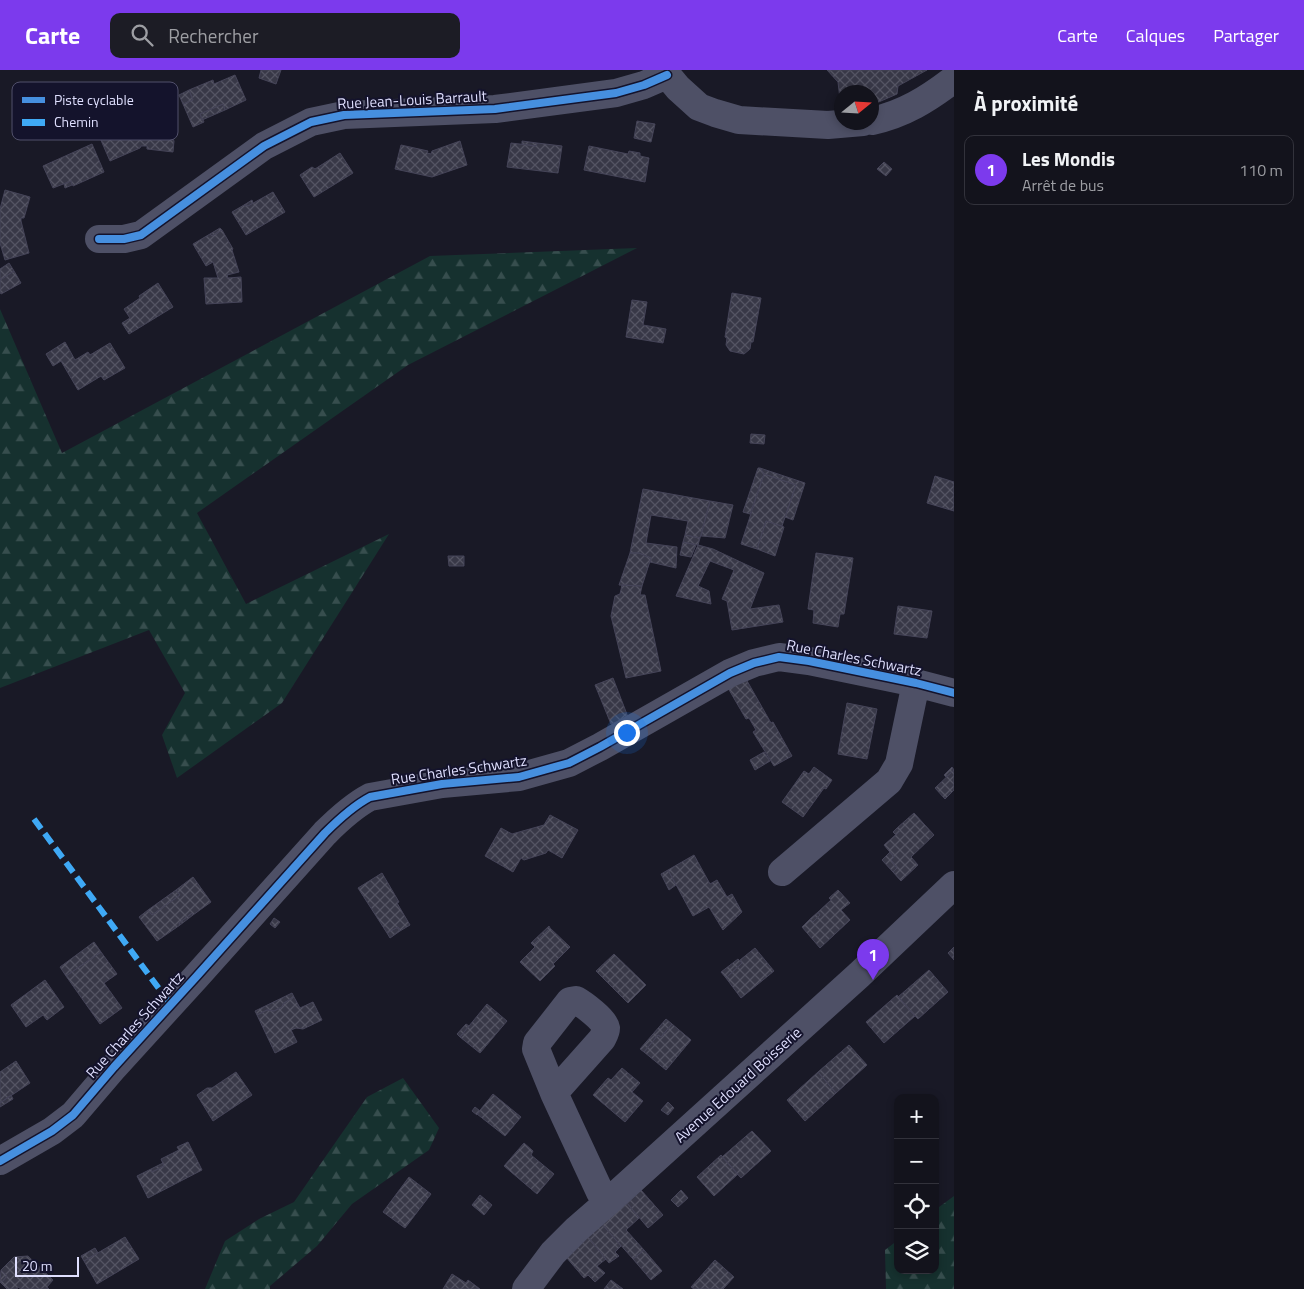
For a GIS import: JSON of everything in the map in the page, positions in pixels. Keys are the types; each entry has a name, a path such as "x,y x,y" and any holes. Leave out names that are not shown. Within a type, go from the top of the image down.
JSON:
{"street":[{"path":"665,72 678,88 700,107 715,113 739,120 834,124"},
{"name":"Rue Jean-Louis Barrault","path":"99,239 124,239 141,235 264,146 311,122 344,115 495,109 616,93 644,85 665,72"},
{"path":"879,119 915,106 954,79"},
{"name":"Rue Charles Schwartz","path":"0,1161 52,1131 73,1115 114,1066 325,833 359,803 370,797 442,784 519,777 569,763 730,673 754,663 779,657 809,661 916,683 954,693"},
{"path":"782,872 889,781 899,764 916,683"},
{"name":"Avenue Edouard Boisserie","path":"526,1289 553,1253 577,1229 859,975 954,885"},
{"path":"554,1093 600,1192 608,1202"}],"green space":[{"path":"637,248 408,365 197,513 246,604 389,534 282,703 177,778 162,735 185,693 149,630 0,688 0,309 62,453 430,256"},
{"path":"403,1078 439,1128 429,1150 352,1204 317,1246 270,1286 270,1289 205,1289 225,1241 259,1219 294,1202 367,1097"},
{"path":"954,1196 954,1289 886,1289 885,1250 894,1243 894,1274 939,1274 939,1207"}],"building":[{"path":"261,70 281,70 276,84 259,78"},
{"path":"827,70 927,70 898,86 897,94 879,102 879,85 838,85 838,82"},
{"path":"235,75 246,100 225,110 223,104 200,114 204,122 193,127 183,104 193,100 189,90 213,80 214,84"},
{"path":"189,90 193,100 183,104 179,95"},
{"path":"223,104 225,110 202,120 200,114"},
{"path":"637,121 655,124 651,142 634,138"},
{"path":"101,140 174,141 173,152 147,149 147,146 141,146 110,161"},
{"path":"460,141 467,165 432,177 395,169 401,145 428,151 427,153 431,154 432,151"},
{"path":"522,141 537,143 536,146 522,144"},
{"path":"511,143 536,146 537,143 562,146 558,173 507,167"},
{"path":"92,144 104,172 73,186 71,181 53,188 43,166"},
{"path":"589,146 628,154 629,151 640,153 640,156 649,158 645,182 584,170"},
{"path":"340,153 353,173 314,197 300,175 312,167 315,169"},
{"path":"884,162 892,169 886,176 877,169"},
{"path":"71,181 72,185 65,188 64,184"},
{"path":"5,190 30,197 24,218 21,218 29,253 5,260 0,243 0,209"},
{"path":"273,192 285,212 246,235 232,212 244,205 248,206"},
{"path":"252,200 253,203 248,206 244,205"},
{"path":"220,228 222,230 212,236 210,234"},
{"path":"222,230 233,249 239,272 227,275 228,278 241,277 242,302 206,304 204,278 218,278 213,262 206,266 193,244 210,234 212,236"},
{"path":"9,263 14,271 0,280 0,269"},
{"path":"14,271 21,283 1,294 0,280"},
{"path":"158,283 173,307 129,334 122,323 130,318 124,309"},
{"path":"732,293 761,298 753,342 751,342 750,349 744,354 730,351 726,345 727,338 725,337"},
{"path":"632,300 647,302 643,325 666,329 663,343 626,337"},
{"path":"65,342 75,360 88,352 90,355 110,343 125,368 104,380 101,376 78,390 61,361 53,366 46,354"},
{"path":"751,434 765,435 764,444 750,443"},
{"path":"758,468 764,474 750,514 743,512"},
{"path":"760,468 805,483 793,520 785,517 796,485 764,474"},
{"path":"764,474 796,485 782,526 766,521 757,549 741,544"},
{"path":"935,476 954,482 954,511 927,503"},
{"path":"643,489 710,501 700,538 685,535 688,521 651,515 646,543 677,547 676,568 650,562 651,558 639,553 630,553"},
{"path":"710,501 733,505 725,538 701,536"},
{"path":"766,521 784,527 775,556 757,549"},
{"path":"685,535 700,538 698,545 683,542"},
{"path":"683,542 696,545 691,557 680,555"},
{"path":"698,545 713,549 764,573 750,609 779,605 783,622 732,630 727,601 722,599 734,570 710,561 698,586 709,591 711,604 676,596"},
{"path":"630,553 639,553 651,558 642,586 619,585"},
{"path":"816,553 853,558 844,614 840,614 838,627 813,623 814,610 808,609"},
{"path":"448,556 464,556 464,566 449,566"},
{"path":"622,585 642,586 640,595 645,595 661,671 626,678 611,616 615,596 620,594"},
{"path":"898,606 932,611 927,638 894,634"},
{"path":"613,678 628,717 611,724 595,685"},
{"path":"746,679 792,756 774,766 753,732 756,730 749,718 746,719 728,688"},
{"path":"847,703 877,709 867,759 838,754"},
{"path":"764,752 770,761 755,770 750,760"},
{"path":"814,767 832,780 803,817 782,802 804,771 809,774"},
{"path":"952,767 954,770 946,777 944,775"},
{"path":"954,770 954,790 945,799 935,788"},
{"path":"914,813 934,835 911,857 918,865 901,881 893,872 897,868 891,860 894,857 884,845 900,831 897,828"},
{"path":"550,815 578,830 562,858 548,850 546,853 524,860 521,858 513,872 485,856 501,828 512,834 544,825"},
{"path":"897,828 900,831 896,835 893,832"},
{"path":"890,852 894,857 891,860 897,868 893,872 882,860"},
{"path":"694,855 710,884 717,880 727,897 732,894 742,912 723,930 709,907 693,916 668,870"},
{"path":"668,870 676,885 669,890 661,874"},
{"path":"382,873 410,925 400,931 398,927 387,933 358,888"},
{"path":"193,877 211,902 193,915 192,913 179,923 180,925 157,941 139,917 148,910 152,915 180,895 176,890"},
{"path":"176,890 180,895 152,915 148,910"},
{"path":"838,890 850,903 841,910 850,920 820,948 802,927 810,919 813,922 820,915 818,912 831,900 829,898"},
{"path":"818,912 820,915 813,922 810,919"},
{"path":"192,913 193,915 180,925 179,923"},
{"path":"274,918 280,922 275,928 270,924"},
{"path":"549,926 550,928 533,945 531,943"},
{"path":"398,927 400,931 390,938 387,933"},
{"path":"550,928 570,947 540,981 520,962"},
{"path":"94,942 101,952 66,976 60,967"},
{"path":"954,947 954,960 948,953"},
{"path":"755,948 774,971 741,998 726,978 742,963 740,960"},
{"path":"101,952 117,974 104,983 122,1008 100,1024 66,976"},
{"path":"614,954 646,985 628,1003 596,971"},
{"path":"738,959 742,963 726,978 721,972"},
{"path":"929,970 948,992 918,1019 898,997"},
{"path":"45,980 64,1007 47,1020 43,1015 26,1027 11,1005"},
{"path":"292,993 294,997 284,1003 282,1007 274,1011 267,1010 257,1015 255,1011"},
{"path":"897,995 915,1016 884,1043 866,1022"},
{"path":"294,997 300,1008 313,1002 322,1020 303,1029 296,1028 291,1030 297,1042 275,1053 257,1015 267,1010 274,1011"},
{"path":"487,1004 507,1021 480,1053 460,1037"},
{"path":"666,1019 672,1024 661,1037 658,1035 644,1052 640,1049"},
{"path":"466,1024 469,1026 460,1037 457,1034"},
{"path":"672,1024 691,1040 666,1070 644,1052 658,1035 661,1037"},
{"path":"849,1045 867,1065 836,1093 818,1072"},
{"path":"16,1061 30,1083 0,1103 0,1072"},
{"path":"622,1068 640,1083 632,1092 643,1101 625,1122 593,1095 608,1078 611,1080"},
{"path":"236,1072 252,1095 213,1121 197,1095 207,1088 212,1088"},
{"path":"818,1072 836,1093 805,1121 787,1100"},
{"path":"493,1094 521,1117 505,1136 477,1114"},
{"path":"11,1095 13,1099 0,1107 0,1103"},
{"path":"668,1102 674,1108 668,1115 661,1110"},
{"path":"475,1107 480,1111 477,1115 472,1111"},
{"path":"752,1131 771,1151 741,1178 722,1157"},
{"path":"188,1142 202,1170 148,1198 137,1176 151,1169 152,1172 164,1166 161,1159 179,1150 177,1147"},
{"path":"524,1143 533,1151 531,1155 554,1174 537,1194 504,1166"},
{"path":"721,1155 738,1174 714,1196 697,1177"},
{"path":"163,1163 164,1166 152,1172 151,1169"},
{"path":"409,1177 431,1194 405,1228 383,1212"},
{"path":"641,1190 663,1215 648,1228 627,1203"},
{"path":"681,1190 688,1198 678,1207 671,1200"},
{"path":"480,1195 492,1205 484,1215 472,1205"},
{"path":"627,1203 639,1218 626,1230 644,1250 633,1259 602,1224"},
{"path":"602,1224 621,1246 615,1252 619,1256 609,1263 588,1237"},
{"path":"125,1237 139,1259 97,1284 84,1261"},
{"path":"588,1237 606,1259 597,1266 605,1273 595,1282 588,1275 584,1278 566,1257"},
{"path":"95,1248 98,1253 84,1261 81,1256"},
{"path":"644,1250 662,1271 651,1280 633,1259"},
{"path":"28,1256 53,1280 47,1287 49,1289 21,1289 18,1287 17,1289 7,1289 1,1283 7,1276 1,1270 14,1257"},
{"path":"715,1260 734,1277 723,1289 694,1289 691,1287"},
{"path":"1,1270 7,1276 1,1283 0,1282"},
{"path":"452,1274 466,1283 468,1280 480,1289 443,1289"},
{"path":"611,1280 623,1289 604,1289"}],"marked path":[{"path":"34,819 171,1005"}],"cycle path":[{"path":"99,239 124,239 141,235 264,146 311,122 344,115 495,109 616,93 644,85 667,75"},
{"path":"0,1161 52,1131 73,1115 325,833 346,813 370,797 442,784 519,777 569,763 730,673 754,663 779,657 809,661 916,683 954,693"}],"place":[{"name":"Les Mondis","path":"873,980"}]}
